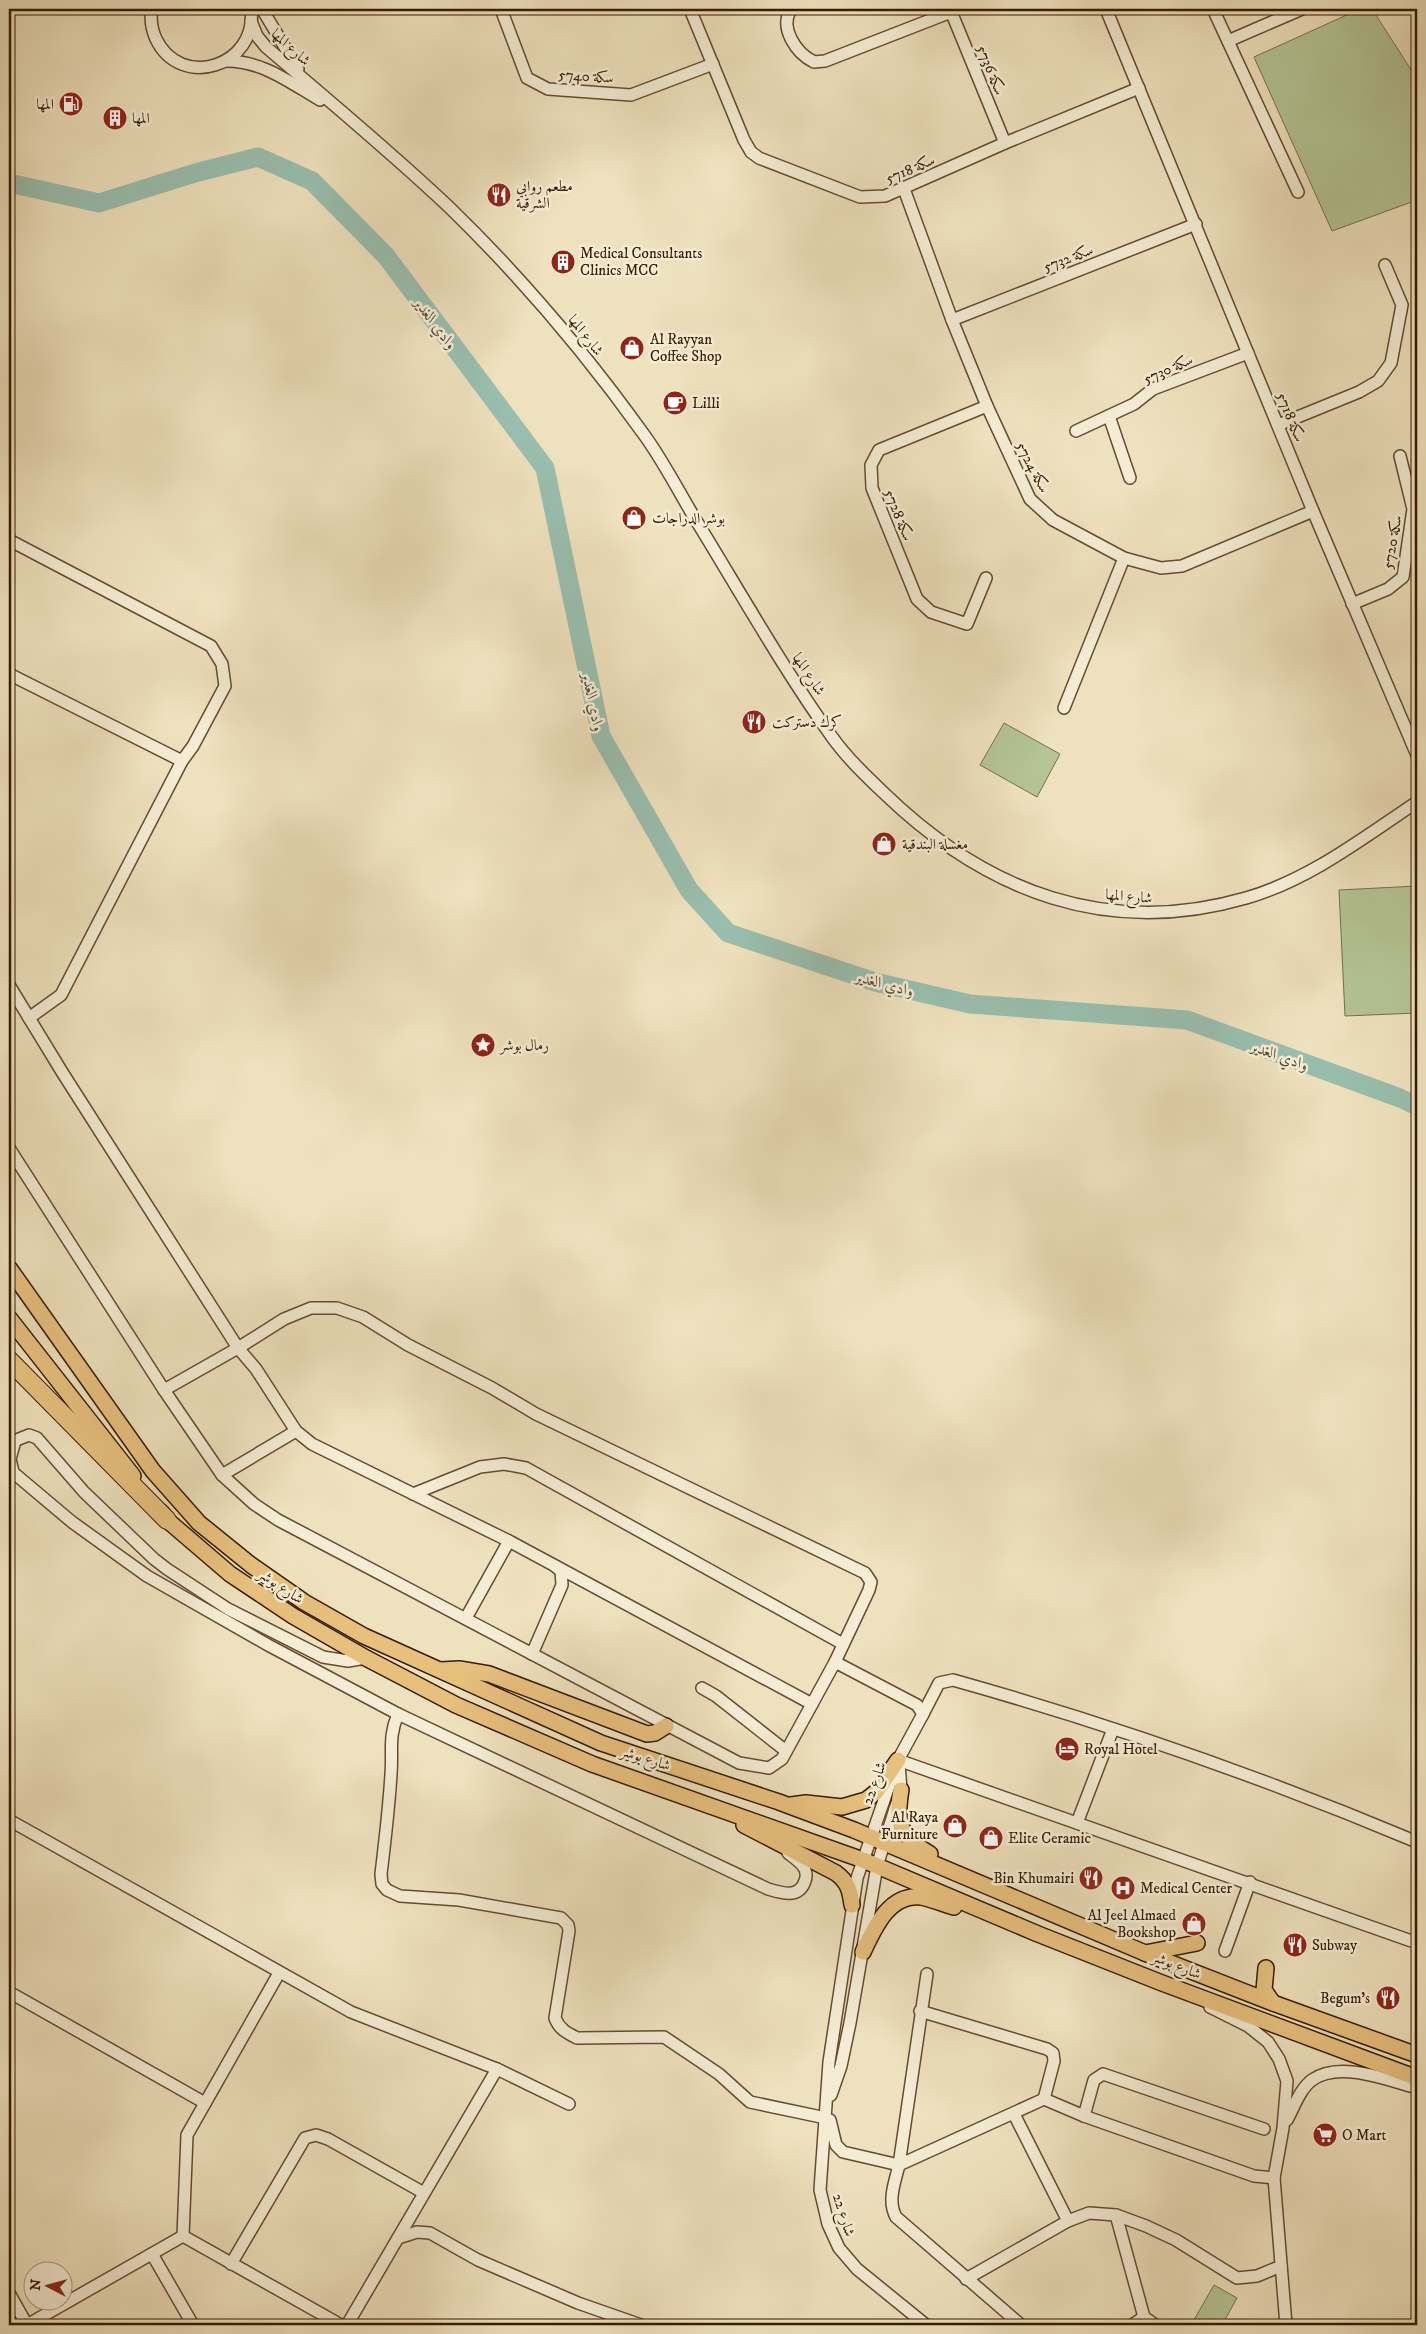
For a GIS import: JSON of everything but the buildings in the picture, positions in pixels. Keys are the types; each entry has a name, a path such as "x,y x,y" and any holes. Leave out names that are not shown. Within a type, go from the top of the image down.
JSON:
{"highway":[{"path":"9,1360 167,1520"}],"main road":[{"name":"شارع بوشر","path":"9,1268 153,1471 199,1522 251,1565 304,1602 364,1636 600,1743 779,1802 871,1837 1145,1953 1273,2003 1417,2055"},
{"name":"شارع بوشر","path":"9,1318 167,1520 230,1574 293,1616 366,1658 456,1705 583,1760 863,1860 1162,1984 1417,2078"},
{"path":"437,1670 459,1669 489,1674 647,1734 652,1734 666,1726"},
{"path":"779,1802 790,1805 806,1803 842,1807 856,1804 866,1800 876,1792 898,1760"},
{"path":"901,1790 898,1810 900,1826 906,1836 922,1849 952,1865 963,1877"},
{"path":"691,1798 845,1880 850,1889 852,1905"},
{"path":"863,1952 876,1925 885,1912 902,1899 919,1897 1038,1934"},
{"path":"1145,1953 1197,1943"},
{"path":"1266,1968 1264,1990 1273,2003"}],"street":[{"path":"151,10 154,32 167,54 180,63 192,67 207,68 226,61 238,52 247,39 251,21 250,9"},
{"path":"262,9 305,79"},
{"name":"سكة 5740","path":"501,9 527,78 548,89 631,95 712,64"},
{"name":"سكة 5718","path":"690,9 744,140 751,152 759,158 860,197 885,196 904,189 1005,143 1139,88"},
{"path":"791,9 787,26 795,47 814,62 825,60 951,10"},
{"name":"سكة 5718","path":"1106,9 1196,224 1312,511 1417,756"},
{"path":"1213,9 1298,192"},
{"path":"1228,41 1302,9"},
{"name":"سكة 5736","path":"951,10 1005,143"},
{"name":"شارع المها","path":"251,21 257,36 266,47 305,79 449,208 506,265 558,323 646,438 768,638 834,740 865,775 900,809 958,853 1003,880 1061,900 1123,913 1187,912 1249,897 1306,873 1340,854 1417,802"},
{"name":"شارع المها","path":"226,61 242,61 262,66 339,111"},
{"name":"سكة 5724","path":"904,189 986,406 1030,499 1053,520 1124,558 1161,568 1182,566 1312,511"},
{"name":"سكة 5732","path":"952,320 1196,224"},
{"path":"1278,424 1359,392 1378,381 1391,363 1402,305 1385,265"},
{"name":"سكة 5730","path":"1076,431 1134,404 1153,388 1248,353"},
{"name":"سكة 5728","path":"986,406 879,450 871,465 872,488 917,599 931,612 966,624 986,578"},
{"path":"1109,416 1130,478"},
{"name":"سكة 5720","path":"1352,604 1388,589 1403,577 1413,509 1400,456"},
{"path":"9,540 211,646 222,664 225,686 193,746 182,761 61,995 29,1018"},
{"path":"1064,708 1124,558"},
{"path":"9,674 182,761"},
{"path":"9,984 238,1348 256,1369 296,1431 312,1444 509,1541 812,1704"},
{"path":"9,1148 164,1390 222,1475 254,1504 300,1533 386,1575 666,1726 739,1763 769,1768 782,1759 835,1662 869,1590 871,1582 865,1572 536,1414 408,1345 363,1317 337,1308 312,1308 284,1319 238,1348 164,1390"},
{"path":"222,1475 296,1431"},
{"path":"366,1658 348,1661 323,1658 228,1609 154,1559 84,1492 37,1438 29,1435 12,1442 11,1470 72,1522 147,1576 398,1714 768,1889 784,1894 795,1893 803,1889 807,1878 804,1867 775,1842"},
{"path":"413,1494 480,1467 504,1464 526,1468 842,1644"},
{"path":"466,1618 509,1541"},
{"path":"532,1654 562,1585 561,1571 551,1564"},
{"path":"835,1662 911,1700 917,1705 922,1714"},
{"path":"1417,1842 1335,1807 1113,1729 1016,1697 953,1680 939,1682 898,1760 1078,1824 1250,1882 1417,1943"},
{"path":"702,1688 746,1718 786,1751"},
{"path":"398,1714 392,1728 390,1740 391,1773 380,1874 382,1884 387,1890 400,1896 459,1900 561,1918 568,1924 568,1931 555,2018 558,2026 567,2033 577,2038 664,2037 719,2074 750,2102 826,2118"},
{"path":"1078,1824 1113,1729"},
{"name":"شارع 22","path":"828,2105 841,2066 878,1866 901,1790 898,1760"},
{"name":"شارع 22","path":"898,1760 863,1860 852,1905 832,2036 820,2190 828,2224 838,2248 857,2270 926,2325"},
{"path":"9,1820 351,2012 497,2069 569,2104"},
{"path":"1225,1952 1250,1882"},
{"path":"183,2236 187,2135 279,1973"},
{"path":"927,1974 891,2209 896,2217 1021,2325"},
{"path":"1162,1984 1248,2026 1268,2042 1279,2058 1287,2082 1283,2128 1274,2178 1286,2325"},
{"path":"9,1992 205,2103"},
{"path":"828,2105 836,2145 843,2152 899,2164 1044,2099 1054,2061 1053,2053 1047,2049 920,2011"},
{"path":"347,2325 497,2069"},
{"path":"1283,2128 1301,2092 1312,2080 1324,2074 1350,2071 1417,2088"},
{"path":"1084,2116 1094,2080 1103,2074 1264,2129"},
{"path":"1044,2099 1084,2116 1254,2176 1274,2178"},
{"path":"1014,2114 1068,2221"},
{"path":"231,2264 305,2138 316,2135 328,2139 424,2193"},
{"path":"966,2279 1068,2221 1089,2213 1116,2215 1176,2240 1238,2278 1257,2276 1281,2266"},
{"path":"1116,2215 1144,2317 1155,2325"},
{"path":"398,2238 417,2232 430,2233 486,2264 578,2303 641,2325"},
{"path":"9,2293 27,2325 183,2236"},
{"path":"183,2236 341,2325"},
{"path":"152,2254 193,2325"},
{"path":"1132,2325 1144,2317"}],"green space":[{"path":"1360,9 1372,9 1417,79 1417,200 1332,231 1254,57"},
{"path":"1004,723 1060,754 1037,797 980,765"},
{"path":"1417,886 1417,1013 1345,1016 1339,890"},
{"path":"1214,2285 1237,2298 1222,2325 1191,2325"}],"waterway":[{"name":"وادي الغدير","path":"9,183 99,203 195,173 258,157 312,181 386,256 545,468 601,736 689,890 728,933 875,982 970,1004 1187,1020 1400,1098 1417,1106"}],"place":[{"name":"المه‍ا","path":"71,104"},
{"name":"المها","path":"115,118"},
{"name":"مطعم روابي الشرقية","path":"499,195"},
{"name":"Medical Consultants Clinics MCC","path":"563,262"},
{"name":"Al Rayyan Coffee Shop","path":"632,348"},
{"name":"Lilli","path":"675,403"},
{"name":"بوشر الدراجات","path":"634,518"},
{"name":"كرك دستركت","path":"754,722"},
{"name":"مغسلة البندقية","path":"884,844"},
{"name":"رمال بوشر","path":"483,1045"},
{"name":"Royal Hotel","path":"1067,1749"},
{"name":"Al Raya Furniture","path":"955,1826"},
{"name":"Elite Ceramic","path":"991,1838"},
{"name":"Bin Khumairi","path":"1091,1878"},
{"name":"Medical Center","path":"1123,1888"},
{"name":"Al Jeel Almaed Bookshop","path":"1194,1924"},
{"name":"Subway","path":"1295,1945"},
{"name":"Begum's","path":"1388,1998"},
{"name":"O Mart","path":"1325,2135"}]}
